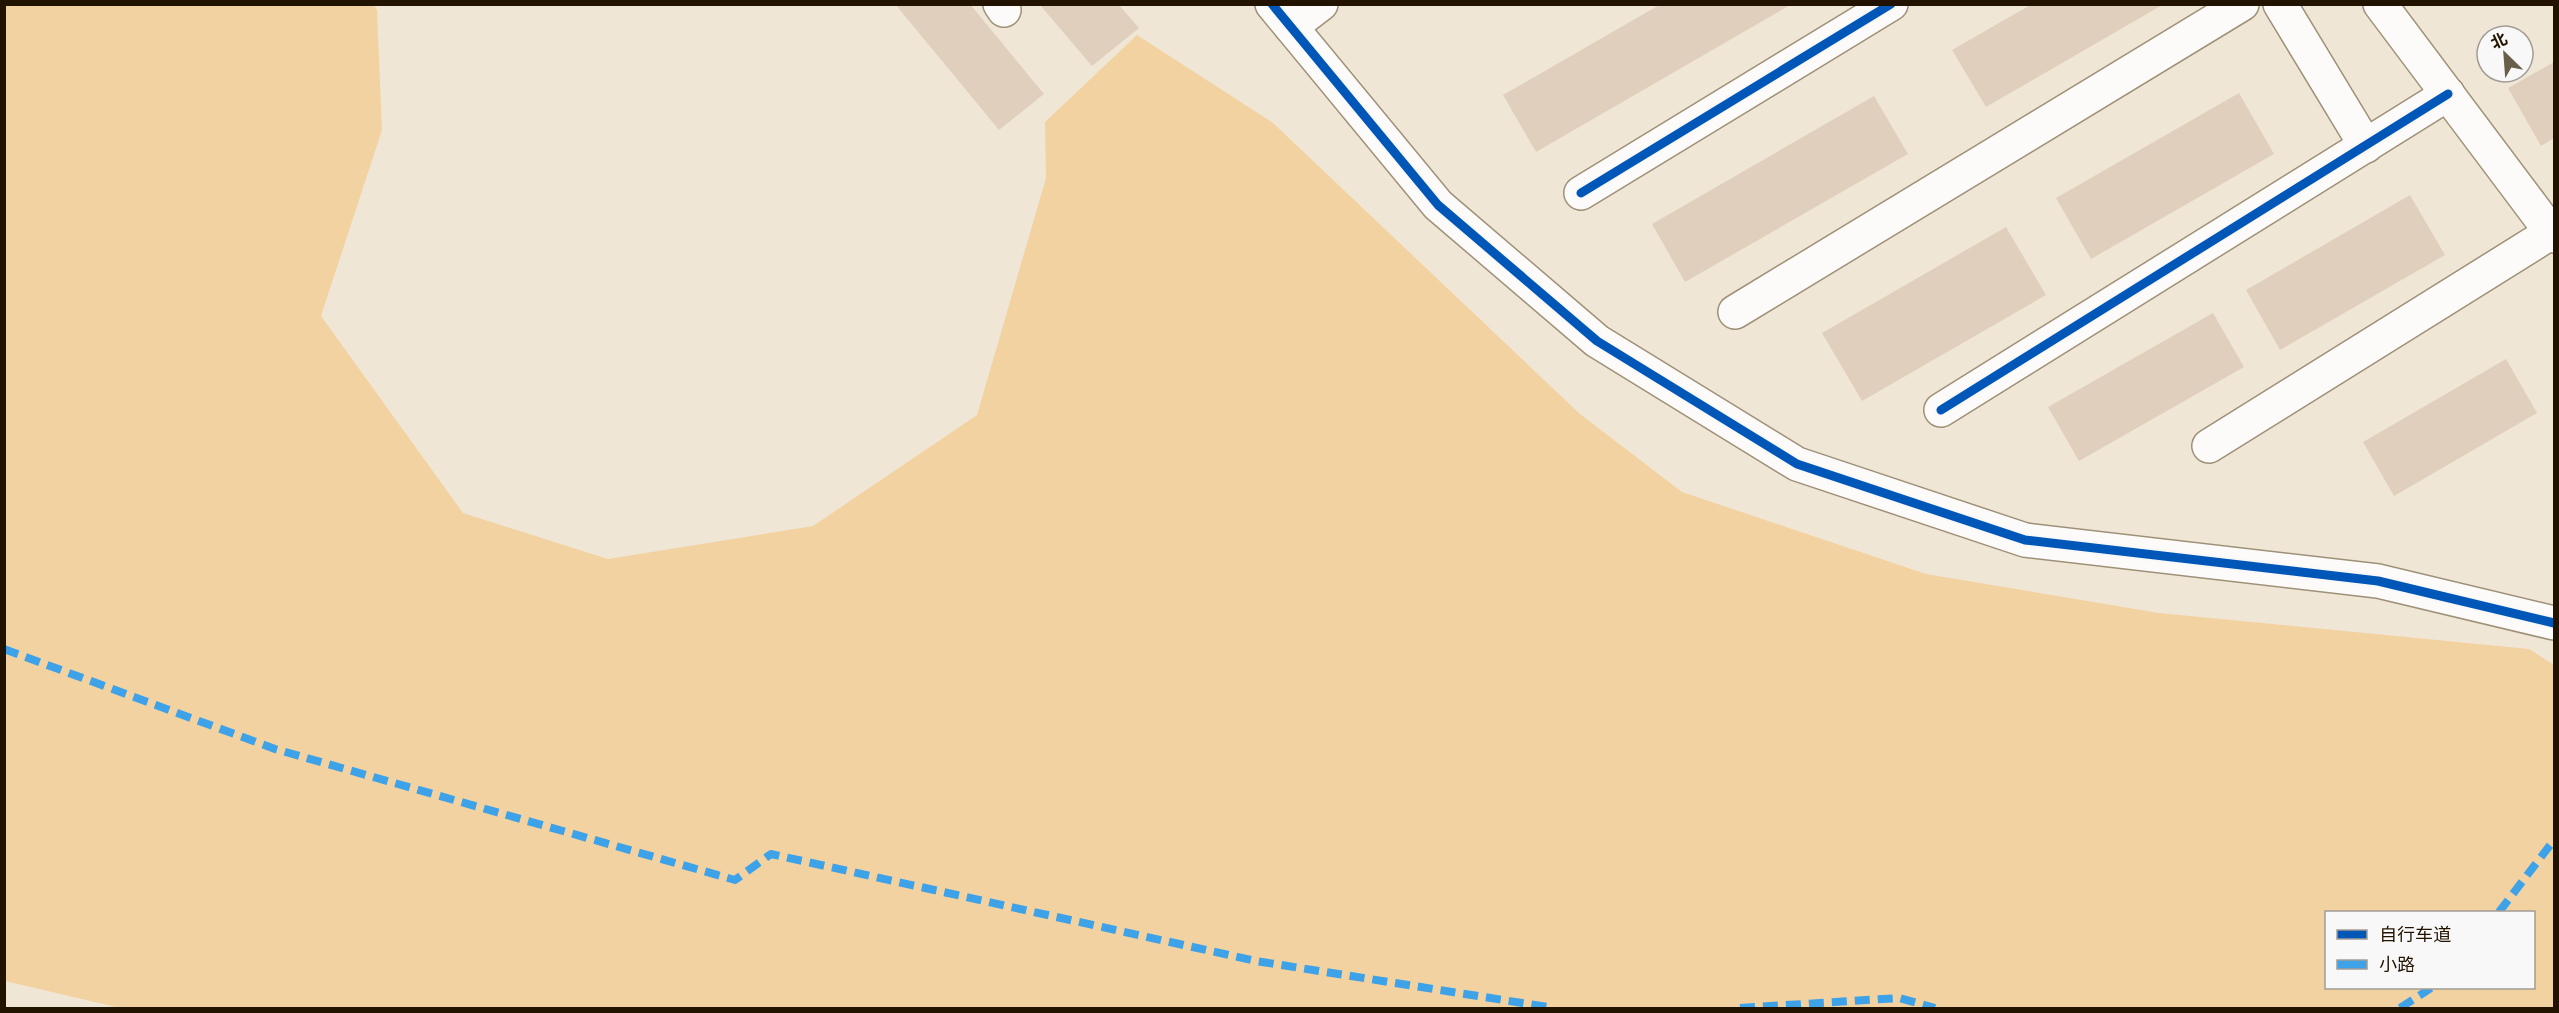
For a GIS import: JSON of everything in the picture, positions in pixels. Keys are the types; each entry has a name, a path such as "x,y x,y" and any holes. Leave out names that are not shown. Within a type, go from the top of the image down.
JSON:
{"street":[{"path":"1321,4 1282,16 1438,205 1597,341 1797,464 2025,540 2378,581 2554,623"},
{"path":"1581,193 1892,4"},
{"path":"1736,312 2242,4"},
{"path":"2280,4 2367,146"},
{"path":"2209,446 2553,234 2380,4"},
{"path":"1941,410 2448,94"}],"shaded area":[{"path":"5,4 374,5 377,10 382,130 321,316 463,513 608,559 813,526 977,415 1046,178 1045,122 1137,35 1273,123 1580,414 1682,492 1926,574 2159,613 2529,649 2554,665 2554,1008 120,1008 5,981"}],"building":[{"path":"895,4 970,4 1044,94 999,130"},
{"path":"1661,4 1792,4 1536,152 1503,95"},
{"path":"2032,4 2164,4 1986,107 1952,50"},
{"path":"1040,5 1119,5 1139,28 1092,66"},
{"path":"2554,62 2554,138 2541,146 2508,88 2515,84 2535,84 2535,73"},
{"path":"2239,93 2274,154 2091,259 2056,198"},
{"path":"1874,96 1908,154 1685,282 1652,224"},
{"path":"2410,195 2445,255 2280,350 2246,290"},
{"path":"2006,227 2046,295 1862,401 1822,333"},
{"path":"2213,313 2244,367 2079,461 2048,407"},
{"path":"2506,359 2537,413 2394,496 2363,442"}],"marked path":[{"path":"4,649 275,749 735,880 771,854 1256,961 1554,1008"},
{"path":"2500,911 2554,840"},
{"path":"2400,1008 2429,989"},
{"path":"1740,1008 1899,998 1935,1008"}],"cycle path":[{"path":"1272,4 1438,205 1597,341 1797,464 2025,540 2378,581 2554,623"},
{"path":"1581,193 1891,4"},
{"path":"1941,410 2448,94"}]}
